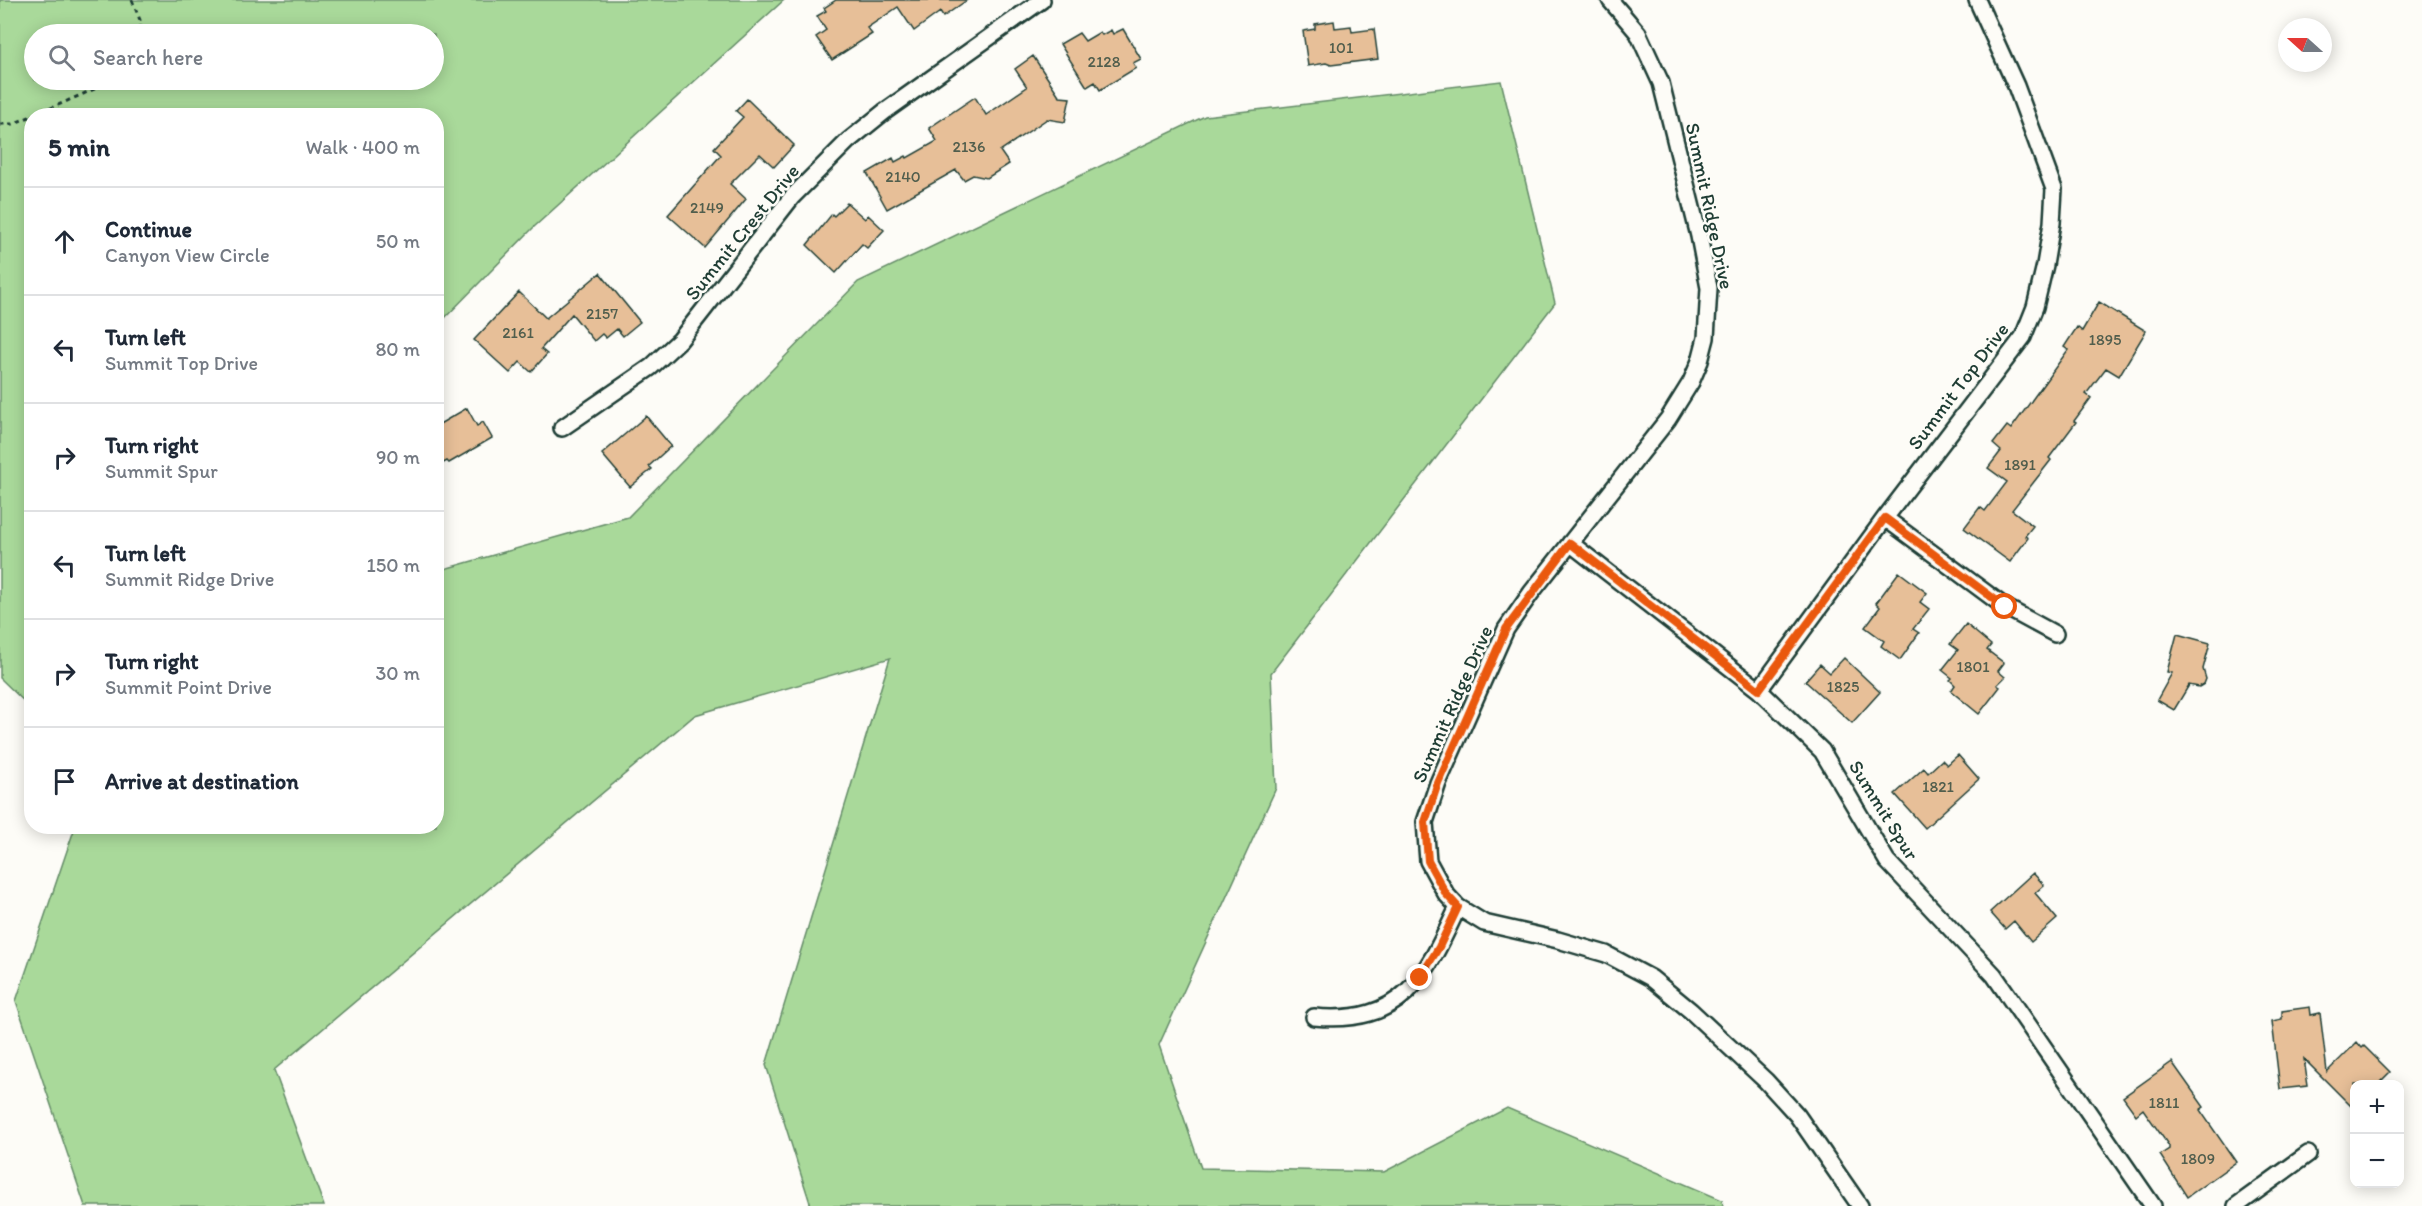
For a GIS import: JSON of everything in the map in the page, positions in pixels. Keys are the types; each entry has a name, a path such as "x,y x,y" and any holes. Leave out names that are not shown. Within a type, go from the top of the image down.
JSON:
{"street":[{"name":"Summit Crest Drive","path":"562,428 651,367 680,340 792,197 848,141 884,112 1042,0"},
{"name":"Summit Ridge Drive","path":"1610,0 1638,33 1661,84 1699,236 1709,288 1709,314 1700,361 1680,401 1649,445 1570,543 1506,629 1443,773 1425,822 1428,861 1446,894 1458,907 1484,923 1606,954 1651,978 1691,1011 1766,1081 1797,1115 1860,1206"},
{"name":"Summit Top Drive","path":"1759,690 1885,518 2023,337 2035,307 2052,223 2054,189 2016,86 1977,0"},
{"path":"1885,518 2005,607 2055,634"},
{"name":"Summit Spur","path":"1570,543 1759,690 1822,751 1887,861 1994,975 2153,1206"},
{"path":"1314,1017 1342,1019 1364,1017 1401,999 1420,978 1439,947 1458,907"},
{"path":"2236,1206 2308,1154"}],"path":[{"path":"132,0 140,24"},
{"path":"50,108 92,90"},
{"path":"0,124 12,124 24,119"}],"green space":[{"path":"0,0 784,0 534,227 444,319 444,108 24,108 24,701 0,678"},
{"path":"1501,81 1555,303 1271,673 1276,788 1159,1045 1201,1168 1384,1172 1507,1108 1722,1200 1723,1206 811,1206 766,1065 890,658 695,715 274,1070 324,1206 85,1206 16,1001 73,834 444,834 444,569 628,517 858,282 1205,116"}],"building":[{"path":"836,0 967,0 943,17 940,12 914,31 898,7 867,28 872,34 832,60 816,37 826,30 817,16 826,11 824,8"},
{"path":"1334,21 1335,28 1351,26 1352,32 1374,29 1378,59 1308,66 1303,31 1315,29 1315,24"},
{"path":"1123,29 1141,59 1133,63 1136,68 1100,90 1095,82 1087,87 1060,44 1079,33 1085,41 1100,32 1102,35 1111,30 1113,34"},
{"path":"1033,56 1060,97 1070,98 1065,122 1047,119 1000,151 1009,164 987,178 973,175 964,180 956,170 887,209 867,173 893,158 895,162 906,156 907,158 937,141 929,128 975,97 986,115 1027,87 1015,69"},
{"path":"747,99 794,145 774,167 760,154 730,184 746,199 705,248 668,215 721,155 714,148 743,117 736,111"},
{"path":"847,203 865,219 868,215 884,230 867,248 862,244 836,273 807,245 832,214 834,216"},
{"path":"600,273 640,322 623,336 617,329 606,338 602,334 594,341 572,314 541,349 547,354 531,372 520,362 510,373 474,340 519,292 546,318"},
{"path":"2099,302 2146,331 2119,376 2106,368 2086,394 2091,398 2074,421 2076,422 2049,458 2051,460 2012,510 2033,526 2025,536 2028,538 2010,562 1964,528 1980,507 1985,511 2007,482 1988,468 2001,451 1993,444 2007,426 2011,429 2068,350 2064,347 2077,327 2082,331"},
{"path":"467,408 477,426 483,422 492,438 449,463 447,461 444,463 444,421"},
{"path":"646,416 671,446 649,466 652,469 630,487 602,454"},
{"path":"1899,572 1927,593 1920,602 1929,609 1913,629 1919,633 1900,660 1881,646 1884,641 1865,627 1880,607 1876,603"},
{"path":"1966,624 1991,645 1987,650 2004,663 1998,671 2005,677 1997,685 2000,687 1979,714 1951,691 1955,685 1950,680 1952,678 1942,670 1958,650 1950,644"},
{"path":"2177,634 2210,643 2203,669 2206,679 2204,684 2199,687 2189,685 2174,710 2157,700 2172,673 2167,672"},
{"path":"1844,658 1880,692 1852,723 1805,681 1820,664 1830,673"},
{"path":"1958,755 1979,779 1925,828 1895,794 1924,768 1928,773 1942,760 1947,765"},
{"path":"2033,873 2044,885 2035,893 2057,919 2031,942 2014,921 2005,929 1990,912"},
{"path":"2310,1007 2311,1015 2320,1013 2327,1072 2357,1042 2390,1072 2382,1080 2350,1080 2350,1105 2304,1059 2308,1086 2280,1089 2272,1021 2282,1019 2282,1011"},
{"path":"2172,1062 2204,1107 2200,1110 2236,1162 2187,1197 2160,1155 2169,1149 2169,1146 2143,1109 2136,1115 2123,1097"}],"route":[{"path":"1420,978 1439,947 1458,907 1446,894 1428,861 1425,822 1438,783 1506,629 1570,543 1759,690 1885,518 2005,607"}]}
